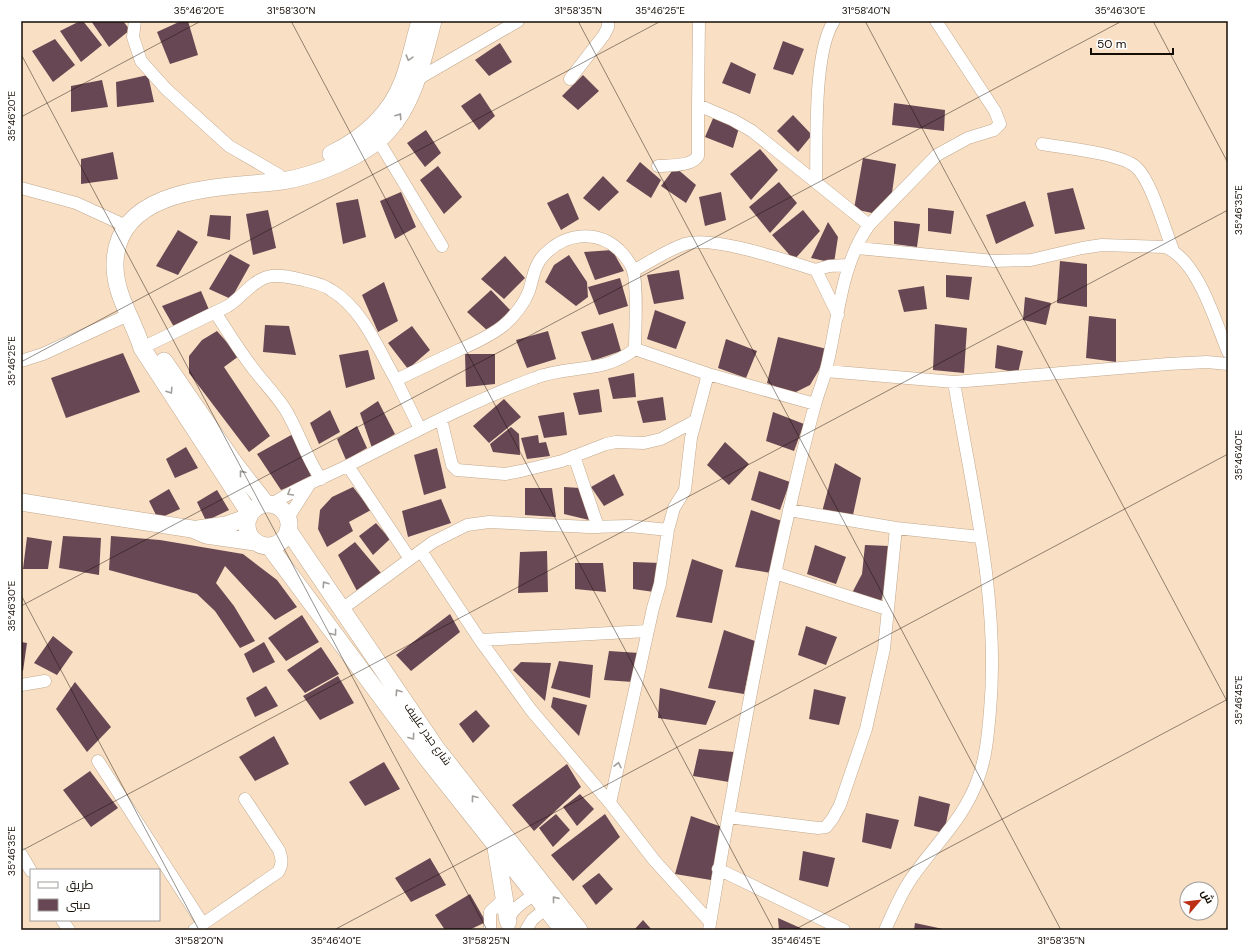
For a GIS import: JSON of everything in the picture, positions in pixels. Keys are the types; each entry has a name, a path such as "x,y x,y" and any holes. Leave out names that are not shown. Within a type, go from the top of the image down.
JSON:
{"main road":[{"path":"276,179 346,147 369,130 388,106 403,82 420,21"},
{"path":"262,544 248,530 249,515 128,315 115,279 114,263 118,240 126,226 138,214 152,205 174,196 195,191 276,179 330,166 351,157 378,140 387,132 401,113 416,80 433,21"},
{"path":"21,502 192,529 206,535 262,544 274,545 283,540 288,524 283,511 269,504 235,464 143,341"},
{"path":"192,529 226,525 249,515 258,506 269,504"},
{"name":"شارع حيدر علييف","path":"288,524 342,609 436,748 579,930"},
{"name":"شارع حيدر علييف","path":"262,544 425,756 563,930"},
{"path":"495,844 505,898 508,925"}],"street":[{"path":"135,21 134,37 141,61 166,89 229,146 276,179"},
{"path":"416,80 518,21"},
{"path":"570,78 604,35 608,27 608,21"},
{"path":"658,166 686,163 696,159 698,156 699,21"},
{"path":"816,182 818,85 825,46 834,21"},
{"path":"710,926 718,869 789,510 815,404 826,371 849,265 869,224 937,154 968,138 994,130 1000,124 996,110 936,21"},
{"path":"698,105 733,120 752,131 869,224"},
{"path":"378,140 442,246"},
{"path":"1042,144 1117,157 1136,166 1147,183 1173,250"},
{"path":"21,188 76,202 126,226"},
{"path":"396,380 485,338 504,325 522,304 529,292 537,265 543,255 563,242 582,236 599,237 616,247 629,261 633,270 635,349"},
{"path":"633,270 685,244 696,242 736,248 816,270 829,266 849,265"},
{"path":"857,248 994,261 1031,260 1102,245 1165,247 1173,250 1182,258 1203,292 1228,352"},
{"path":"816,270 838,315"},
{"path":"143,341 215,312 237,300 251,286 268,277 282,276 317,284 330,289 350,305 360,317 396,380 420,429"},
{"path":"215,312 255,371 278,397 285,408 305,447 312,465 321,480"},
{"path":"21,361 42,354 128,315"},
{"path":"635,349 708,374 815,404"},
{"path":"269,504 290,492 321,480 420,429 533,378 560,371 592,368 619,360 635,349"},
{"path":"826,371 954,382 1168,364 1207,362 1228,364"},
{"path":"610,803 648,631 660,584 668,530 674,508 685,490 691,438 708,374"},
{"path":"885,930 901,895 910,880 964,809 979,779 988,734 993,682 990,598 954,382"},
{"path":"441,419 452,465 457,470 505,474 541,466 606,444 621,442 644,443 661,439 695,421"},
{"path":"574,456 598,527"},
{"path":"348,466 410,559"},
{"path":"288,524 309,485"},
{"path":"789,510 896,528 980,537"},
{"path":"342,609 421,551 453,530 478,523 598,527 630,526 668,530"},
{"path":"728,817 818,828 826,827 833,818 853,770 866,729 884,649 896,528"},
{"path":"421,551 480,640 536,716 610,803 654,860 710,926"},
{"path":"776,573 888,609"},
{"path":"480,640 648,631"},
{"path":"21,685 45,681"},
{"path":"98,762 199,927 278,872 282,867 282,859 279,850 245,799"},
{"path":"21,854 30,869"},
{"path":"718,869 823,925 844,930"},
{"path":"508,925 513,911 535,894"},
{"path":"490,930 488,916 490,912 505,898"},
{"path":"526,930 532,920 546,908"},
{"path":"63,921 69,930"}],"building":[{"path":"83,21 102,45 81,62 60,31"},
{"path":"91,21 123,21 130,30 109,47"},
{"path":"181,21 188,21 198,55 170,64 157,32"},
{"path":"55,39 75,65 53,82 32,51"},
{"path":"783,41 804,49 793,75 773,69"},
{"path":"500,43 512,62 489,76 475,60"},
{"path":"731,62 756,74 750,94 722,83"},
{"path":"148,75 154,102 117,107 116,82"},
{"path":"583,75 599,91 578,110 562,96"},
{"path":"102,80 108,107 71,112 71,86"},
{"path":"480,93 495,116 479,130 461,106"},
{"path":"894,103 945,110 944,131 892,125"},
{"path":"793,115 812,135 798,152 777,131"},
{"path":"714,116 739,128 733,148 705,137"},
{"path":"426,130 441,153 425,167 407,143"},
{"path":"760,149 778,170 751,200 730,174"},
{"path":"113,152 118,179 81,184 81,159"},
{"path":"863,158 896,164 892,193 872,213 854,209"},
{"path":"640,162 661,180 651,198 626,181"},
{"path":"438,166 462,197 444,214 420,180"},
{"path":"675,167 696,185 686,203 661,186"},
{"path":"603,176 619,192 599,211 583,198"},
{"path":"779,182 797,203 770,233 749,207"},
{"path":"1073,188 1085,229 1055,234 1047,193"},
{"path":"401,192 416,227 395,239 380,201"},
{"path":"721,192 726,220 705,226 699,197"},
{"path":"568,193 579,219 561,230 547,203"},
{"path":"358,199 366,237 343,244 336,203"},
{"path":"1025,201 1034,226 996,244 986,215"},
{"path":"928,208 954,211 951,234 928,231"},
{"path":"268,210 276,248 253,255 246,214"},
{"path":"803,210 820,231 794,260 772,235"},
{"path":"210,215 231,216 230,240 207,236"},
{"path":"894,221 920,224 917,247 894,244"},
{"path":"828,222 838,237 834,263 811,258"},
{"path":"178,230 198,242 178,275 156,266"},
{"path":"612,250 624,271 595,280 584,252"},
{"path":"230,254 250,265 231,299 209,289"},
{"path":"569,255 587,282 588,297 576,306 545,282 554,265"},
{"path":"505,256 525,278 504,299 481,279"},
{"path":"1060,261 1087,264 1087,307 1057,303"},
{"path":"679,270 684,299 654,304 647,275"},
{"path":"946,275 972,277 969,300 946,297"},
{"path":"620,278 628,306 599,315 588,287"},
{"path":"384,282 398,321 378,332 362,295"},
{"path":"924,286 927,309 904,312 898,290"},
{"path":"491,290 511,311 489,332 467,312"},
{"path":"201,291 210,312 174,327 162,306"},
{"path":"1025,297 1051,303 1046,325 1023,320"},
{"path":"655,310 686,322 676,349 647,339"},
{"path":"1089,316 1116,319 1116,362 1086,358"},
{"path":"613,323 621,351 592,361 581,332"},
{"path":"935,324 967,328 964,373 933,370"},
{"path":"265,325 289,326 296,355 263,352"},
{"path":"412,326 430,350 408,369 388,343"},
{"path":"217,331 239,356 224,367 270,436 249,452 189,373 189,356 202,340"},
{"path":"548,331 556,359 527,368 516,340"},
{"path":"778,337 827,349 819,370 810,385 792,394 767,383"},
{"path":"726,339 757,351 746,378 718,368"},
{"path":"997,345 1023,351 1018,373 995,368"},
{"path":"368,350 375,379 346,388 339,355"},
{"path":"123,353 140,392 66,418 51,378"},
{"path":"465,354 495,354 495,384 466,387"},
{"path":"634,373 636,397 613,399 608,378"},
{"path":"599,389 602,412 579,415 573,393"},
{"path":"663,397 666,420 643,423 637,401"},
{"path":"504,399 521,417 489,443 473,426"},
{"path":"378,401 395,434 372,448 360,413"},
{"path":"330,410 340,432 319,444 310,423"},
{"path":"564,412 567,435 544,438 538,416"},
{"path":"773,412 804,424 794,451 766,441"},
{"path":"357,426 367,448 346,460 337,439"},
{"path":"511,427 519,434 520,455 493,452 490,444"},
{"path":"293,434 312,478 281,490 257,454"},
{"path":"538,435 539,443 546,442 550,456 527,459 521,438"},
{"path":"725,442 749,464 729,485 707,465"},
{"path":"186,447 198,468 175,478 166,459"},
{"path":"437,448 446,488 424,495 414,455"},
{"path":"835,463 861,478 853,515 822,512"},
{"path":"759,471 790,482 780,510 751,500"},
{"path":"614,474 624,495 604,506 591,487"},
{"path":"353,487 371,510 349,522 353,531 327,547 318,529 320,510 332,497"},
{"path":"564,487 580,488 589,520 564,514"},
{"path":"525,488 552,488 556,517 525,515"},
{"path":"169,489 180,509 158,519 149,501"},
{"path":"217,490 229,510 206,521 197,502"},
{"path":"441,499 451,523 408,537 402,511"},
{"path":"751,510 782,521 771,573 735,567"},
{"path":"376,523 390,539 373,555 359,536"},
{"path":"63,536 101,538 99,575 59,568"},
{"path":"111,536 160,540 243,554 277,580 297,607 275,620 225,566 216,583 234,606 255,641 240,648 215,611 197,594 109,570"},
{"path":"27,537 52,541 48,569 23,569"},
{"path":"355,542 381,573 357,591 338,555"},
{"path":"815,545 846,557 836,584 807,574"},
{"path":"865,545 889,546 886,581 881,602 852,593 862,574"},
{"path":"547,551 548,592 518,593 520,552"},
{"path":"692,559 723,570 712,623 676,617"},
{"path":"633,562 660,563 654,592 633,589"},
{"path":"575,563 603,563 606,592 575,589"},
{"path":"450,614 460,632 411,671 396,655"},
{"path":"302,615 319,642 286,661 268,638"},
{"path":"806,626 837,637 826,665 798,655"},
{"path":"724,630 755,641 744,694 708,688"},
{"path":"53,636 73,652 57,675 34,663"},
{"path":"21,642 27,643 23,671 21,671"},
{"path":"264,642 275,662 253,673 244,654"},
{"path":"321,647 339,674 305,693 287,670"},
{"path":"609,651 639,653 633,682 604,680"},
{"path":"559,661 593,665 590,698 551,688"},
{"path":"521,662 551,663 545,701 513,670"},
{"path":"338,676 354,703 320,720 303,696"},
{"path":"75,682 111,727 87,752 56,709"},
{"path":"266,686 278,706 255,717 246,698"},
{"path":"660,688 716,701 706,725 658,718"},
{"path":"814,689 846,697 839,725 809,719"},
{"path":"553,697 587,705 579,736 551,707"},
{"path":"476,710 490,726 473,743 459,724"},
{"path":"274,736 289,764 255,781 239,757"},
{"path":"699,749 734,752 729,782 693,776"},
{"path":"384,762 400,789 365,806 349,782"},
{"path":"567,764 581,787 534,831 512,805"},
{"path":"90,771 118,808 91,827 63,790"},
{"path":"580,794 594,809 577,826 563,807"},
{"path":"919,796 950,804 944,833 914,826"},
{"path":"866,813 899,820 891,849 862,842"},
{"path":"556,814 570,830 553,847 539,828"},
{"path":"605,814 620,837 573,881 551,855"},
{"path":"691,816 722,827 711,880 675,874"},
{"path":"803,851 835,858 828,887 799,880"},
{"path":"430,858 446,885 411,902 395,878"},
{"path":"599,873 613,889 596,905 582,886"},
{"path":"470,894 486,922 469,930 445,930 435,915"},
{"path":"778,918 805,930 779,930"},
{"path":"643,920 652,930 634,930"},
{"path":"915,923 943,929 943,930 914,930"}]}
